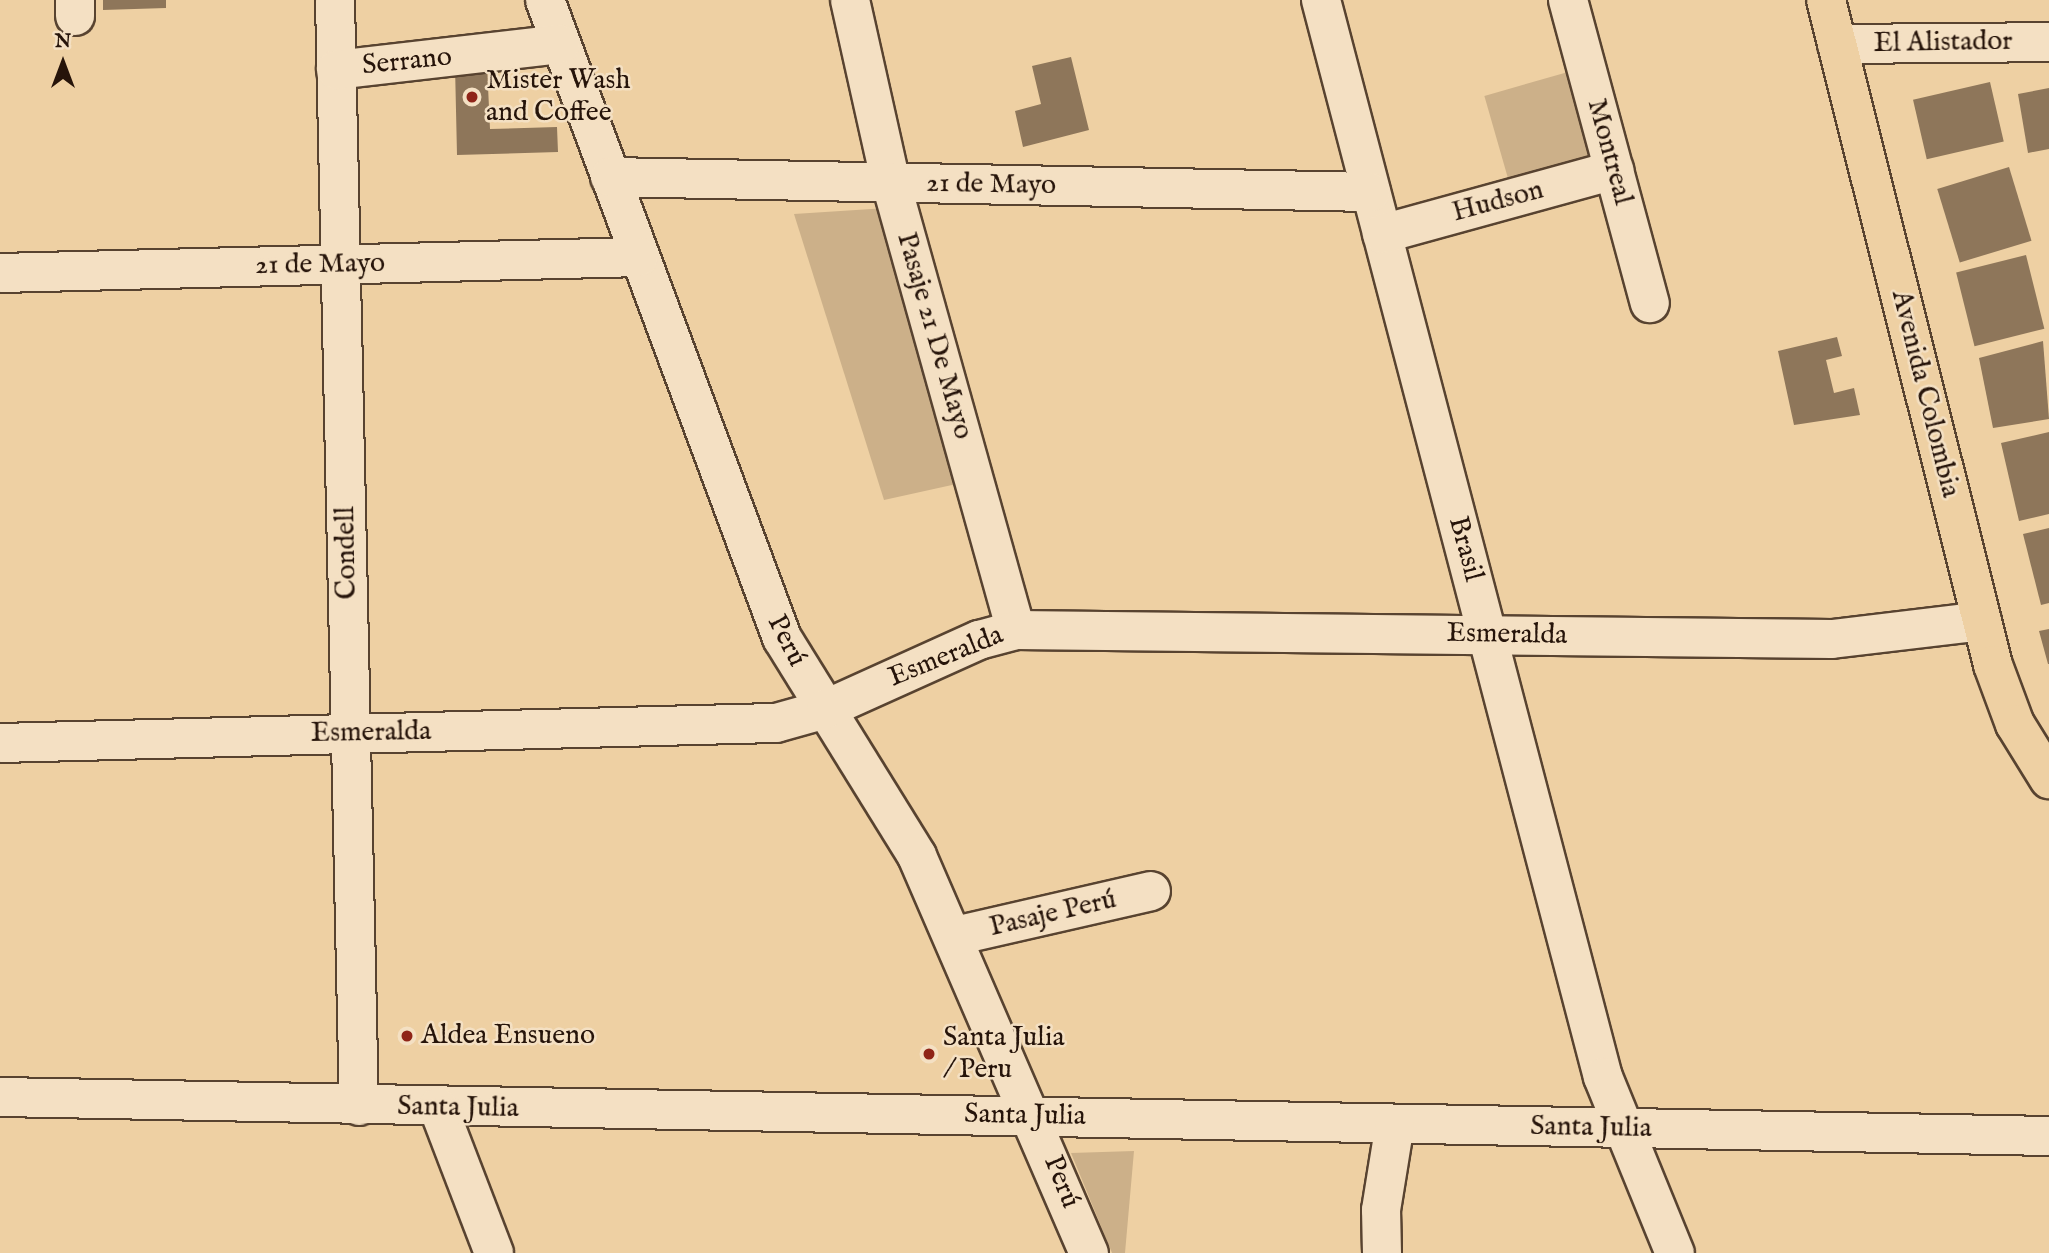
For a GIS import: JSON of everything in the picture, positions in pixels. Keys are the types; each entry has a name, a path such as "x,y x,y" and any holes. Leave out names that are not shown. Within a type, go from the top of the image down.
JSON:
{"main road":[{"name":"Avenida Colombia","path":"1826,0 2000,688 2038,743 2049,779"}],"street":[{"name":"Condell","path":"335,0 359,1106"},
{"name":"Perú","path":"545,0 768,603 826,709 895,817 955,936 1034,1117 1089,1253"},
{"name":"Pasaje 21 De Mayo","path":"850,0 891,183 1016,629"},
{"name":"Brasil","path":"1321,0 1603,1077 1675,1253"},
{"name":"Montreal","path":"1568,0 1650,303"},
{"name":"El Alistador","path":"1837,44 2049,42"},
{"name":"Serrano","path":"336,70 561,44"},
{"name":"Hudson","path":"1382,234 1614,170"},
{"name":"21 de Mayo","path":"610,177 1371,192"},
{"name":"21 de Mayo","path":"0,273 639,257"},
{"name":"Esmeralda","path":"0,743 776,723 826,709 979,640 1016,629 1832,639 1982,621"},
{"name":"Pasaje Perú","path":"955,936 1151,891"},
{"name":"Santa Julia","path":"0,1097 359,1106 2049,1136"},
{"path":"438,1107 494,1253"},
{"path":"1382,1253 1381,1210 1395,1124"}],"shaded area":[{"path":"1568,72 1593,158 1509,182 1484,96"},
{"path":"887,208 961,483 884,500 794,214"},
{"path":"1134,1151 1125,1253 1112,1253 1071,1153"}],"building":[{"path":"103,0 166,0 166,8 103,10"},
{"path":"1071,57 1089,130 1023,147 1015,111 1041,104 1032,66"},
{"name":"Mister Wash and Coffee","path":"487,65 490,129 557,127 558,152 457,155 455,66"},
{"path":"1990,82 2004,141 1927,159 1913,100"},
{"path":"2049,88 2049,149 2028,153 2018,94"},
{"path":"2009,167 2032,241 1960,263 1937,189"},
{"path":"2026,255 2044,329 1975,346 1956,272"},
{"path":"1837,337 1842,356 1826,360 1834,393 1854,388 1860,415 1794,425 1778,351"},
{"path":"2043,341 2049,419 1993,428 1979,358"},
{"path":"2049,432 2049,514 2019,521 2001,443"},
{"path":"2049,528 2049,603 2041,605 2023,534"},
{"path":"2049,629 2049,664 2048,664 2039,631"}],"place":[{"name":"Mister Wash and Coffee","path":"472,97"},
{"name":"Aldea Ensueno","path":"407,1036"},
{"name":"Santa Julia / Peru","path":"929,1054"}]}
